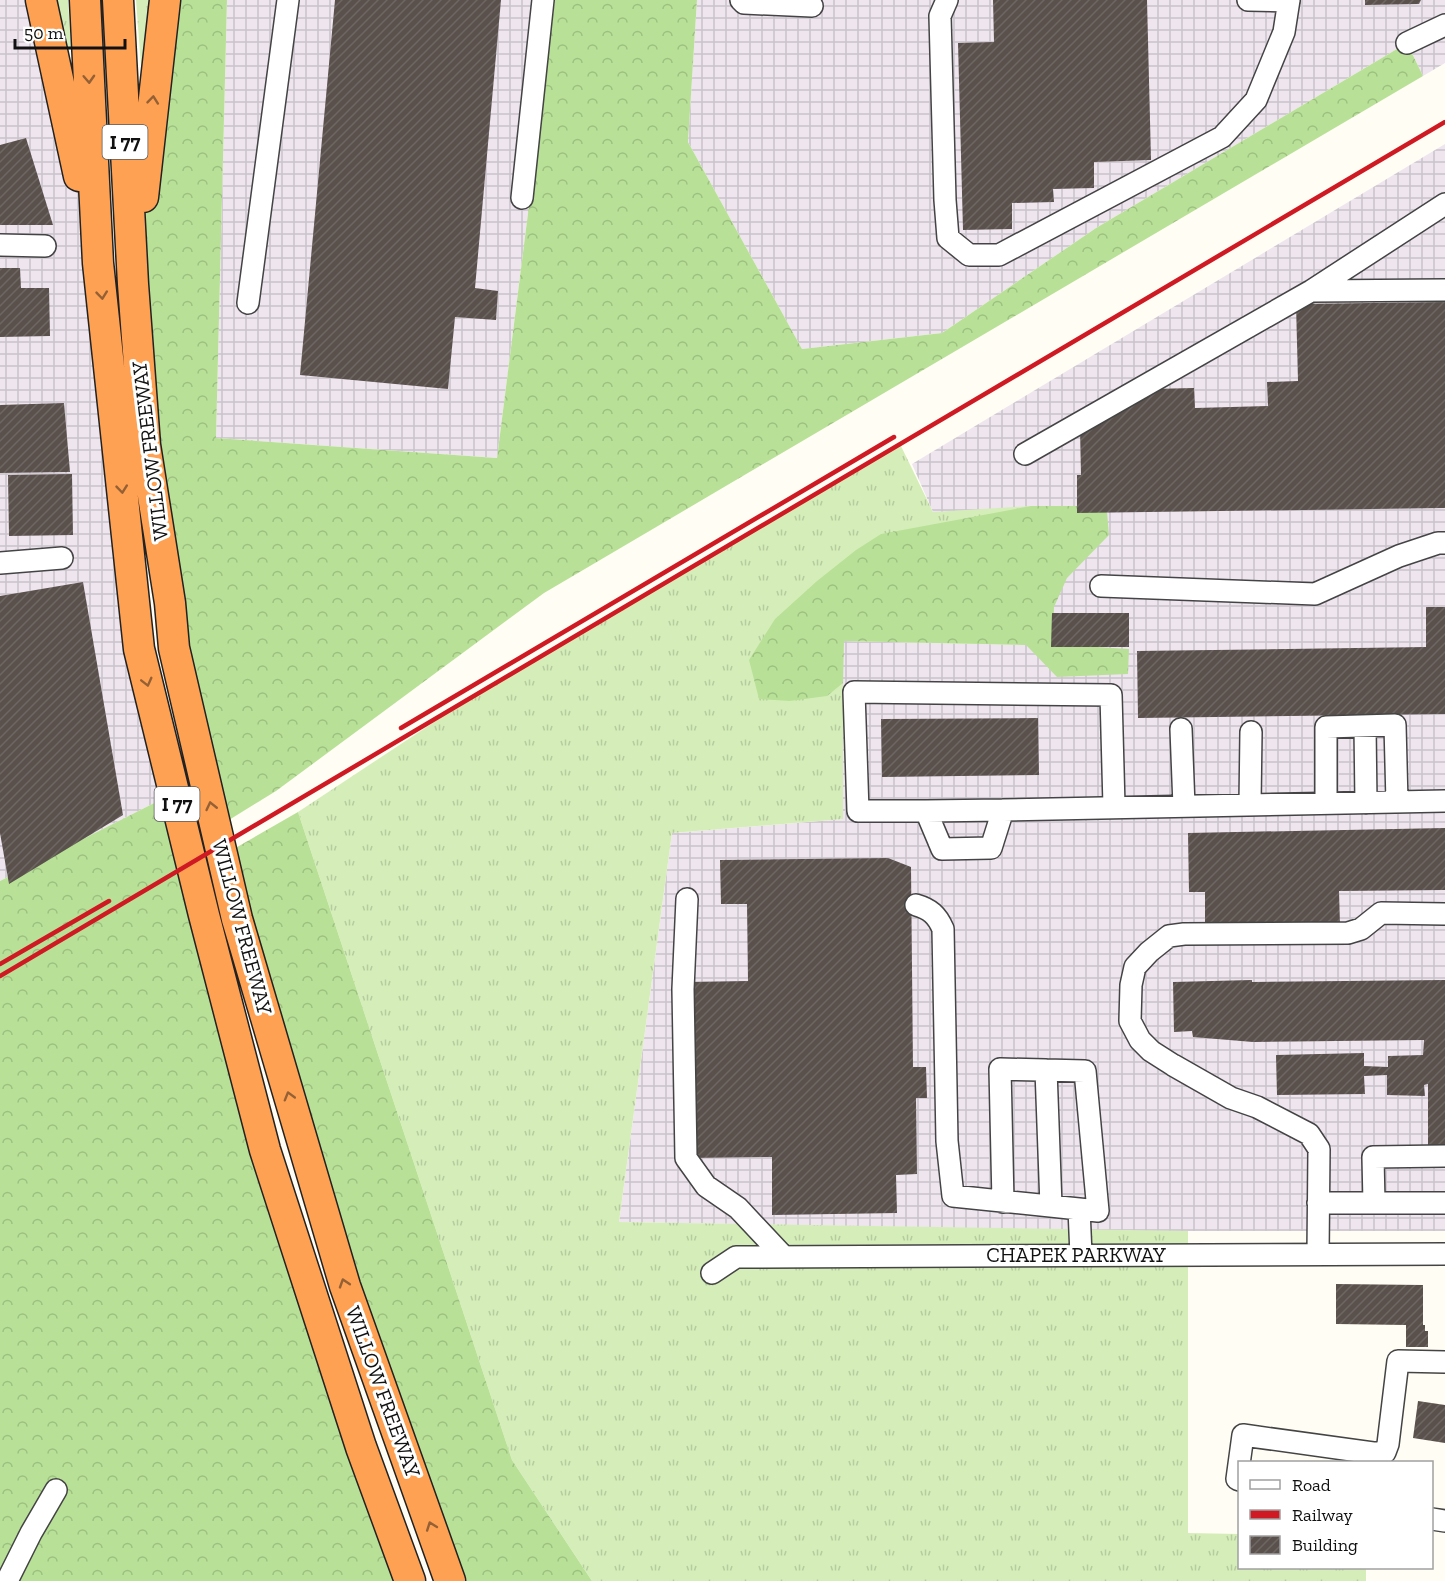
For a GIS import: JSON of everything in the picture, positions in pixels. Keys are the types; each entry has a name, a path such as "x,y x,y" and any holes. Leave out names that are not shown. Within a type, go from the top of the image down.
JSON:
{"highway":[{"path":"41,0 99,263"},
{"name":"WILLOW FREEWAY","path":"85,0 99,263 142,660 204,915 265,1150 361,1447 410,1581"},
{"name":"WILLOW FREEWAY","path":"118,0 133,284 145,444 170,603 174,648 237,919 345,1286 450,1581"},
{"path":"133,284 165,0"}],"street":[{"path":"248,303 288,0"},
{"path":"522,198 543,0"},
{"path":"741,0 744,3 812,6"},
{"path":"947,0 940,16 948,238 969,255 999,255 1222,136 1256,100 1284,32 1289,1 1248,0"},
{"path":"1407,43 1445,25"},
{"path":"1026,454 1311,291 1445,204"},
{"path":"0,245 45,246"},
{"path":"1311,291 1445,290"},
{"path":"1101,586 1315,594 1399,556 1438,543 1445,543"},
{"path":"0,563 62,558"},
{"path":"1114,807 1111,695 854,692 858,811 1003,810 1445,801"},
{"path":"1326,803 1326,726 1395,725 1397,802"},
{"path":"1365,726 1366,803"},
{"path":"1181,729 1184,806"},
{"path":"1251,732 1251,804"},
{"path":"926,811 942,849 991,848 1003,810"},
{"path":"687,899 683,989 686,1158 706,1186 738,1208 783,1256"},
{"path":"916,905 927,908 938,917 943,928 947,1140 953,1196 1003,1202 1098,1210 1086,1071 1000,1069 1003,1202"},
{"path":"1318,1254 1318,1149 1309,1134 1257,1107 1232,1098 1151,1051 1140,1040 1131,1021 1131,985 1134,967 1169,936 1348,933 1361,929 1381,914 1445,914"},
{"path":"1046,1071 1051,1206"},
{"path":"1374,1203 1373,1157 1445,1156"},
{"path":"1318,1203 1445,1203"},
{"path":"1078,1209 1081,1255"},
{"name":"CHAPEK PARKWAY","path":"712,1274 735,1257 1445,1254"},
{"path":"1239,1461 1243,1435 1373,1453 1385,1457 1398,1361 1445,1362"},
{"path":"7,1581 56,1490"}],"shaded area":[{"path":"0,0 41,0 98,263 174,793 0,881"},
{"path":"227,0 555,0 497,458 216,438"},
{"path":"697,0 1445,0 1445,63 1423,76 1407,43 1096,228 942,333 802,349 688,142"},
{"path":"1445,144 1445,1231 1140,1231 619,1222 672,833 843,819 843,641 1026,645 933,512 912,464"}],"green space":[{"path":"52,0 68,0 71,47 62,47"},
{"path":"136,0 155,0 146,63 141,66"},
{"path":"165,0 227,0 216,438 497,458 555,0 697,0 688,142 802,349 942,333 1096,228 1407,43 1423,76 544,593 276,791 216,828 133,284"},
{"path":"900,444 933,512 1031,506 1026,645 843,641 843,819 672,833 619,1222 1188,1231 1188,1533 1238,1534 1238,1569 1366,1569 1366,1581 592,1581 512,1460 298,812 469,699"},
{"path":"1031,506 1077,506 1107,512 1109,535 1067,578 1054,607 1053,639 1081,646 1129,649 1128,674 1057,677 1026,645 844,641 843,683 827,696 790,701 759,699 749,660 775,619 856,550 881,534"},
{"path":"174,793 204,915 410,1581 0,1581 0,881"},
{"path":"298,812 512,1460 592,1581 450,1581 225,854"}],"building":[{"path":"335,0 501,0 475,288 498,291 496,320 455,317 448,389 300,375"},
{"path":"993,0 1147,0 1151,160 1094,162 1094,188 1053,189 1054,202 1012,203 1012,229 963,230 958,43 994,42"},
{"path":"1365,0 1421,0 1419,4 1365,5"},
{"path":"26,138 53,225 0,225 0,145"},
{"path":"0,268 20,268 21,288 49,288 50,336 0,337"},
{"path":"1445,302 1445,508 1077,513 1077,475 1081,475 1080,429 1151,389 1194,388 1195,408 1268,406 1267,382 1298,381 1296,304"},
{"path":"64,403 70,472 0,473 0,405"},
{"path":"72,474 73,535 9,536 8,475"},
{"path":"83,582 123,815 9,884 0,833 0,596"},
{"path":"1426,607 1445,607 1445,714 1138,718 1137,651 1426,647"},
{"path":"1052,613 1129,613 1129,647 1051,647"},
{"path":"1038,718 1039,775 882,777 881,719"},
{"path":"1445,828 1445,890 1339,891 1340,925 1205,926 1205,892 1189,892 1188,833"},
{"path":"888,858 911,867 913,1067 926,1067 927,1098 916,1098 917,1174 896,1175 897,1213 772,1215 772,1157 688,1158 685,982 748,981 747,904 721,904 720,860"},
{"path":"1252,980 1252,982 1445,980 1445,1151 1428,1151 1428,1084 1424,1085 1425,1096 1387,1095 1387,1075 1364,1076 1365,1094 1277,1095 1276,1055 1364,1053 1364,1066 1388,1067 1388,1056 1423,1055 1424,1040 1253,1042 1193,1037 1192,1031 1174,1032 1173,982"},
{"path":"1336,1284 1423,1285 1423,1325 1425,1325 1425,1331 1428,1331 1428,1347 1406,1347 1406,1325 1336,1324"},
{"path":"1418,1401 1445,1405 1445,1443 1413,1438"}],"railway":[{"path":"0,976 1445,122"},
{"path":"401,728 894,437"},
{"path":"0,964 109,901"}]}
